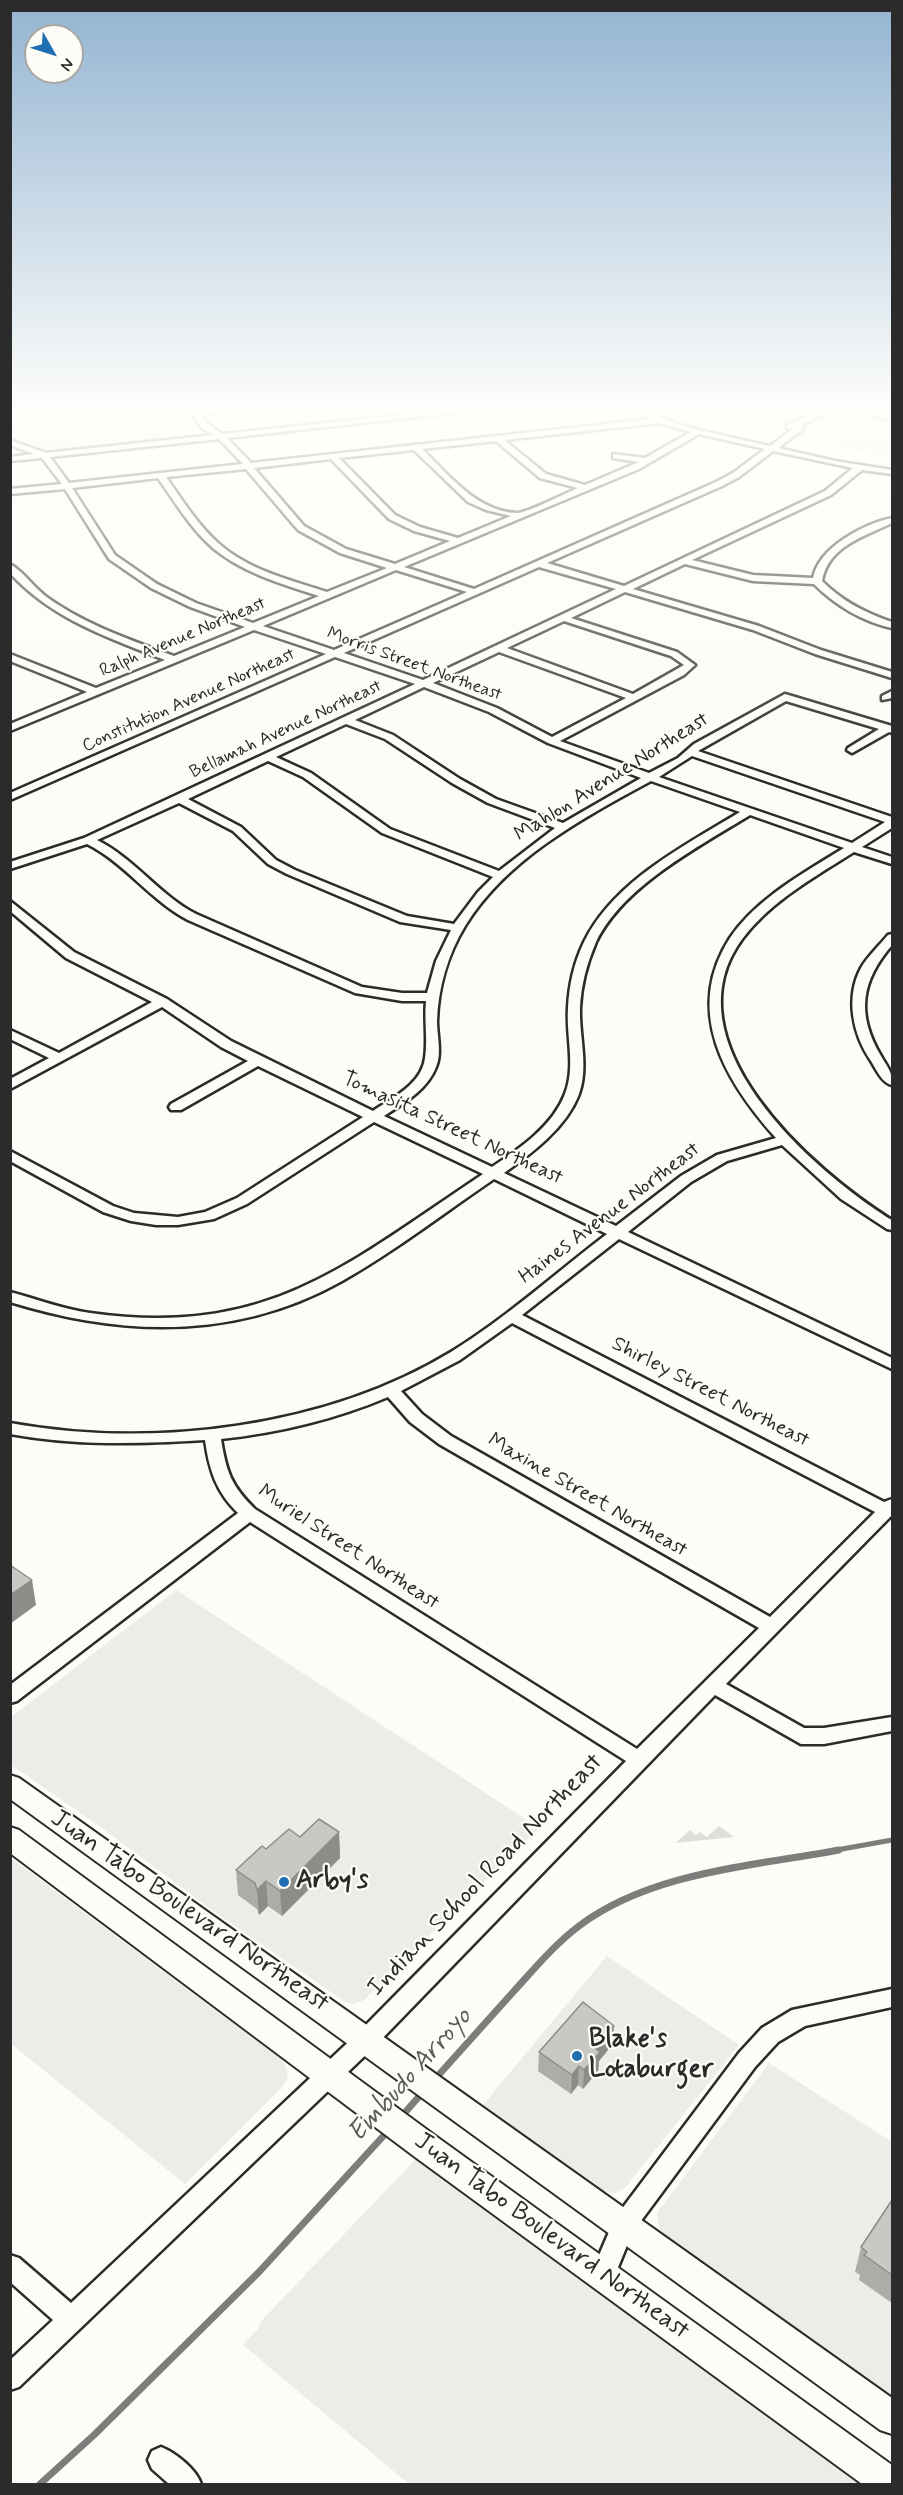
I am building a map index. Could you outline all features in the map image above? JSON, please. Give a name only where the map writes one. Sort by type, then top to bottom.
[{"type":"main road","name":"Juan Tabo Boulevard Northeast","points":[[10,1785],[892,2418]]},
{"type":"main road","name":"Juan Tabo Boulevard Northeast","points":[[10,1838],[375,2110],[890,2484]]},
{"type":"street","name":"Morris Street Northeast","points":[[92,525],[112,557],[138,577],[193,605],[423,683],[493,710],[552,741],[892,861]]},
{"type":"street","points":[[197,525],[230,555],[267,574],[329,596]]},
{"type":"street","points":[[299,525],[343,551],[476,592]]},
{"type":"street","points":[[410,525],[459,541]]},
{"type":"street","name":"Ralph Avenue Northeast","points":[[10,728],[497,525]]},
{"type":"street","name":"Constitution Avenue Northeast","points":[[10,797],[626,525]]},
{"type":"street","name":"Bellamah Avenue Northeast","points":[[10,866],[87,840],[179,799],[759,525]]},
{"type":"street","points":[[881,525],[830,552],[817,571],[817,581],[828,594],[842,604],[892,625]]},
{"type":"street","points":[[684,561],[753,578],[817,581]]},
{"type":"street","points":[[540,564],[756,628],[818,652],[892,675]]},
{"type":"street","points":[[10,567],[28,586],[70,615],[114,637],[175,660]]},
{"type":"street","points":[[552,741],[681,673],[690,664],[674,654],[563,618]]},
{"type":"street","points":[[496,648],[635,698]]},
{"type":"street","points":[[10,657],[96,692]]},
{"type":"street","name":"Mahlon Avenue Northeast","points":[[10,1155],[108,1209],[131,1217],[156,1221],[178,1221],[209,1216],[242,1200],[405,1096],[418,1085],[430,1067],[433,1053],[430,1033],[432,997],[442,960],[458,928],[475,903],[500,876],[531,849],[564,827],[682,760],[690,752],[785,697],[891,729]]},
{"type":"street","points":[[345,720],[389,737],[456,781],[492,801],[564,827]]},
{"type":"street","points":[[852,750],[891,729]]},
{"type":"street","points":[[690,752],[892,822]]},
{"type":"street","points":[[267,757],[307,775],[386,831],[500,876]]},
{"type":"street","points":[[179,799],[237,829],[272,862],[291,872],[404,919],[458,928]]},
{"type":"street","points":[[10,1297],[62,1314],[99,1320],[141,1324],[185,1323],[237,1317],[278,1304],[318,1288],[360,1264],[492,1173],[546,1130],[567,1104],[575,1086],[578,1059],[574,1025],[574,990],[590,942],[626,895],[648,875],[750,812]]},
{"type":"street","points":[[892,822],[781,896],[754,919],[727,954],[718,980],[715,1000],[716,1020],[723,1050],[734,1075],[750,1098],[786,1139],[848,1197],[892,1226]]},
{"type":"street","points":[[87,840],[110,851],[173,907],[192,917],[359,990],[402,997],[432,997]]},
{"type":"street","name":"Tomasita Street Northeast","points":[[10,904],[70,955],[162,1002],[226,1044],[258,1061],[620,1232],[892,1364]]},
{"type":"street","points":[[892,938],[866,970],[860,994],[860,1021],[868,1046],[878,1064],[892,1081]]},
{"type":"street","points":[[10,1085],[162,1002]]},
{"type":"street","points":[[10,1034],[59,1058]]},
{"type":"street","points":[[176,1107],[258,1061]]},
{"type":"street","name":"Haines Avenue Northeast","points":[[212,1433],[264,1428],[307,1418],[391,1390],[453,1359],[512,1316],[686,1179],[722,1158],[786,1139]]},
{"type":"street","name":"Shirley Street Northeast","points":[[512,1316],[890,1508]]},
{"type":"street","name":"Maxine Street Northeast","points":[[391,1390],[416,1418],[445,1440],[772,1627]]},
{"type":"street","points":[[10,1428],[83,1438],[136,1439],[212,1433]]},
{"type":"street","name":"Muriel Street Northeast","points":[[212,1433],[218,1474],[230,1496],[249,1513],[639,1760]]},
{"type":"street","name":"Indian School Road Northeast","points":[[10,2378],[366,2040],[639,1760],[890,1508]]},
{"type":"street","points":[[10,1696],[249,1513]]},
{"type":"street","points":[[714,1686],[801,1736],[824,1736],[892,1724]]},
{"type":"street","points":[[603,2274],[623,2226],[747,2060],[770,2036],[800,2017],[892,1998]]},
{"type":"street","points":[[10,2266],[72,2320]]},
{"type":"street","points":[[161,2460],[188,2484]]},
{"type":"shaded area","points":[[176,1590],[539,1828],[364,2000],[353,2004],[345,2002],[209,1908],[102,1828],[11,1765],[11,1717]]},
{"type":"shaded area","points":[[719,1826],[734,1837],[675,1843],[690,1830],[696,1835],[700,1832],[707,1837]]},
{"type":"shaded area","points":[[11,1858],[282,2060],[286,2067],[288,2077],[284,2085],[185,2184],[11,2044]]},
{"type":"shaded area","points":[[607,1956],[739,2045],[625,2188],[615,2193],[601,2191],[483,2105]]},
{"type":"shaded area","points":[[769,2063],[892,2142],[892,2397],[667,2237],[659,2228],[657,2213]]},
{"type":"shaded area","points":[[417,2158],[860,2484],[409,2484],[243,2345],[258,2329],[262,2320]]},
{"type":"building","points":[[10,1565],[32,1580],[10,1595]]},
{"type":"building","points":[[319,1819],[339,1832],[280,1891],[266,1881],[257,1890],[255,1883],[236,1870],[262,1846],[266,1849],[289,1829],[300,1837]]},
{"type":"building","points":[[583,2002],[614,2026],[595,2048],[600,2052],[584,2070],[579,2066],[572,2075],[539,2052]]},
{"type":"building","points":[[892,2200],[892,2275],[864,2255],[867,2252],[861,2247]]},
{"type":"waterway","name":"Embudo Arroyo","points":[[831,1851],[892,1840]]},
{"type":"waterway","name":"Embudo Arroyo","points":[[435,2079],[553,1949],[579,1926],[607,1908],[670,1882],[738,1867],[839,1850]]},
{"type":"waterway","name":"Embudo Arroyo","points":[[401,2117],[423,2092]]},
{"type":"waterway","name":"Embudo Arroyo","points":[[40,2484],[94,2435],[259,2272],[387,2132]]},
{"type":"place","name":"Arby's","points":[[284,1882]]},
{"type":"place","name":"Blake's Lotaburger","points":[[577,2056]]}]
